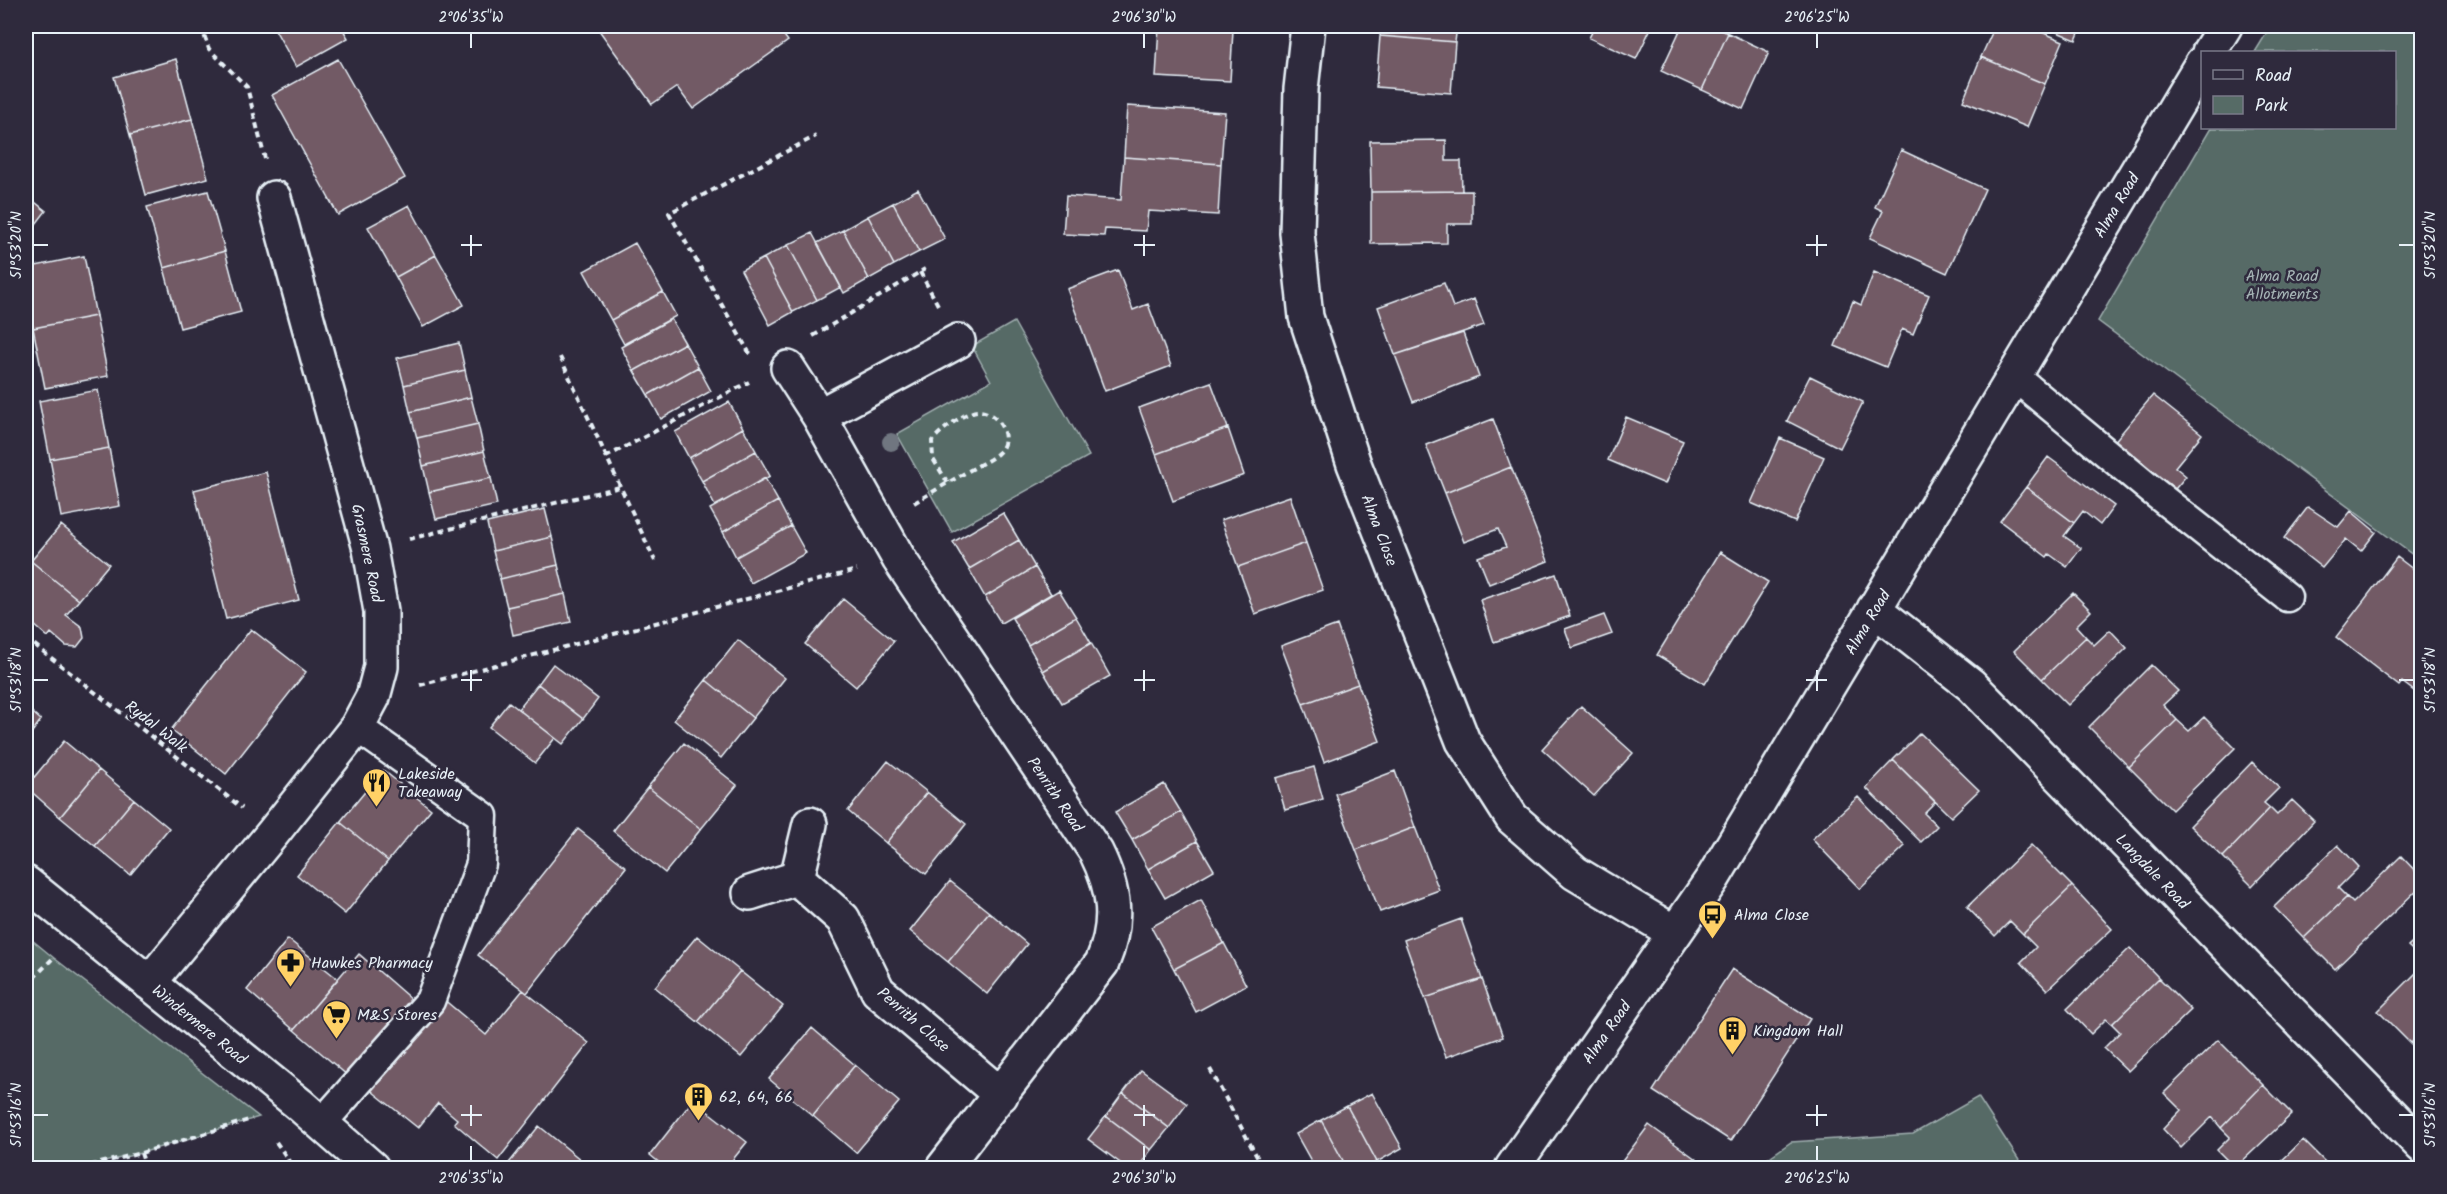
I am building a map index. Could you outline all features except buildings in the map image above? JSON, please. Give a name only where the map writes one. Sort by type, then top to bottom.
[{"type":"street","name":"Alma Close","points":[[1308,26],[1301,89],[1297,233],[1306,317],[1354,464],[1463,741],[1512,818],[1575,873],[1675,933]]},
{"type":"street","points":[[2210,51],[2225,26]]},
{"type":"street","name":"Alma Road","points":[[1512,1168],[1713,878],[2201,65]]},
{"type":"street","name":"Grasmere Road","points":[[149,983],[357,727],[373,697],[381,667],[382,641],[378,586],[370,549],[274,198]]},
{"type":"street","points":[[819,416],[958,341]]},
{"type":"street","name":"Penrith Road","points":[[788,368],[819,416],[900,559],[1096,852],[1108,876],[1114,902],[1110,944],[1102,963],[944,1168]]},
{"type":"street","name":"Langdale Road","points":[[1874,609],[1971,685],[2421,1146]]},
{"type":"street","points":[[750,893],[797,878],[810,824]]},
{"type":"street","name":"Penrith Close","points":[[797,878],[843,919],[878,991],[1001,1095]]},
{"type":"street","name":"Windermere Road","points":[[26,883],[310,1114],[372,1168]]},
{"type":"lane","points":[[2015,377],[2150,489],[2287,597]]},
{"type":"lane","points":[[310,1114],[430,1001],[481,864],[483,816],[357,727]]},
{"type":"path","points":[[201,26],[209,48],[247,87],[274,198]]},
{"type":"path","points":[[750,355],[669,213],[816,136]]},
{"type":"path","points":[[788,368],[811,338],[925,269]]},
{"type":"path","points":[[560,357],[655,561]]},
{"type":"path","points":[[606,457],[752,381]]},
{"type":"path","points":[[927,496],[1000,453],[1005,440],[1002,424],[990,413],[975,410],[940,431],[932,441],[933,459],[948,483]]},
{"type":"path","points":[[370,549],[620,487]]},
{"type":"path","points":[[373,697],[900,559]]},
{"type":"path","name":"Rydal Walk","points":[[26,638],[273,833]]},
{"type":"path","points":[[1210,1069],[1263,1168]]},
{"type":"path","points":[[80,1168],[310,1114]]},
{"type":"path","points":[[141,1153],[146,1168]]},
{"type":"green space","name":"Alma Road Allotments","points":[[2271,26],[2421,26],[2421,561],[2098,321],[2210,129],[2396,129],[2396,51],[2256,51]]},
{"type":"green space","points":[[1014,322],[1089,456],[952,532],[897,434],[991,381],[972,346]]},
{"type":"green space","points":[[26,935],[259,1117],[141,1153],[80,1168],[26,1168]]},
{"type":"green space","points":[[1978,1097],[2024,1168],[1754,1168],[1791,1142],[1913,1134]]},
{"type":"place","name":"Lakeside Takeaway","points":[[377,808]]},
{"type":"place","name":"Alma Close","points":[[1713,940]]},
{"type":"place","name":"Hawkes Pharmacy","points":[[290,988]]},
{"type":"place","name":"M&S Stores","points":[[336,1040]]},
{"type":"place","name":"Kingdom Hall","points":[[1732,1056]]},
{"type":"place","name":"62, 64, 66","points":[[698,1122]]}]
